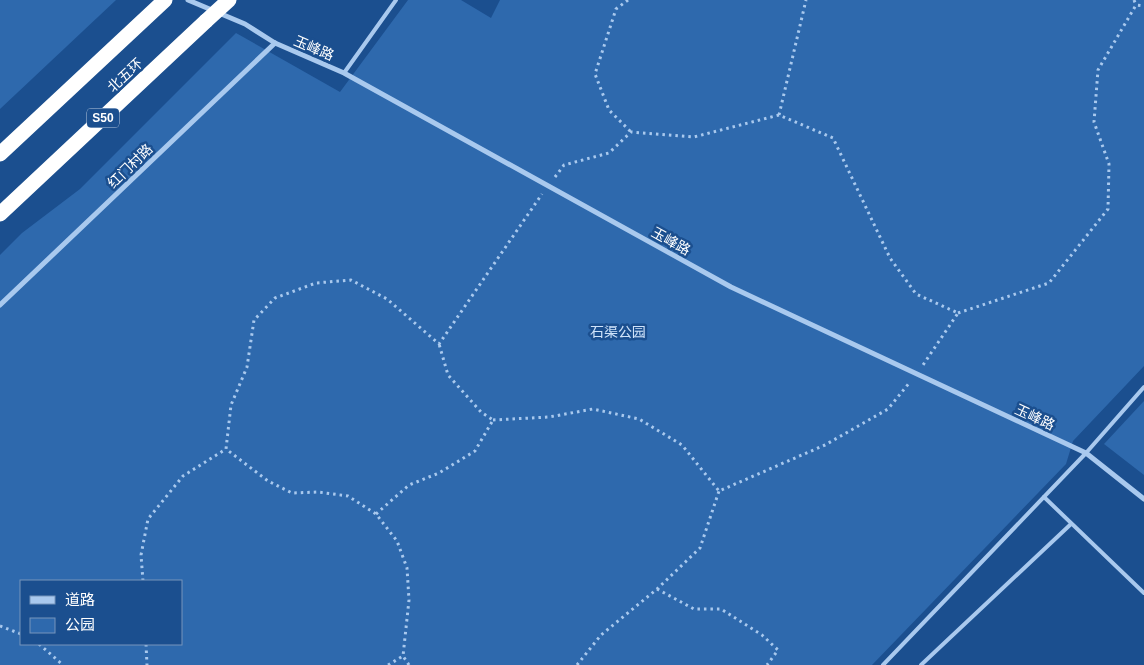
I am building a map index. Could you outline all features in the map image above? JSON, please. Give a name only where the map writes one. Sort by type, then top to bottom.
[{"type":"highway","name":"北五环","points":[[0,214],[229,0]]},
{"type":"highway","name":"北五环","points":[[0,154],[162,3]]},
{"type":"street","name":"玉峰路","points":[[188,0],[245,24],[275,43],[344,73],[731,288],[1086,453],[1144,499]]},
{"type":"street","name":"红门村路","points":[[0,306],[275,43]]},
{"type":"lane","points":[[344,73],[396,0]]},
{"type":"lane","points":[[883,665],[1086,453],[1144,386]]},
{"type":"lane","points":[[1044,497],[1144,593]]},
{"type":"lane","points":[[921,665],[1072,524]]},
{"type":"path","points":[[628,0],[616,9],[595,74],[609,110],[631,132],[694,137],[779,116],[833,138],[895,265],[916,294],[958,313]]},
{"type":"path","points":[[779,116],[806,0]]},
{"type":"path","points":[[1134,0],[1136,5]]},
{"type":"path","points":[[1136,5],[1144,6]]},
{"type":"path","points":[[577,665],[601,636],[657,589],[700,548],[719,491],[825,445],[888,410],[916,374],[958,313],[1049,283],[1108,209],[1108,164],[1094,122],[1098,70],[1136,5]]},
{"type":"path","points":[[439,344],[564,165],[609,153],[631,132]]},
{"type":"path","points":[[226,449],[231,405],[247,367],[254,320],[275,298],[316,283],[351,280],[387,299],[439,344],[448,375],[481,412],[492,420],[549,417],[593,409],[639,420],[682,445],[719,491]]},
{"type":"path","points":[[376,514],[409,485],[439,473],[475,451],[492,420]]},
{"type":"path","points":[[226,449],[268,481],[292,493],[318,492],[348,496],[376,514],[396,540],[407,568],[409,600],[403,656],[409,665]]},
{"type":"path","points":[[143,580],[141,555],[148,519],[183,476],[226,449]]},
{"type":"path","points":[[657,589],[694,609],[721,609],[762,635],[778,650],[767,665]]},
{"type":"path","points":[[0,626],[7,627],[20,634]]},
{"type":"path","points":[[40,645],[63,665]]},
{"type":"path","points":[[146,645],[147,665]]},
{"type":"path","points":[[388,665],[403,656]]},
{"type":"green space","points":[[0,0],[116,0],[0,109]]},
{"type":"green space","name":"石渠公园","points":[[408,0],[461,0],[491,18],[500,0],[1144,0],[1144,366],[1073,441],[1066,464],[872,665],[0,665],[0,255],[22,233],[80,189],[236,33],[340,92]]},
{"type":"green space","points":[[1144,401],[1144,475],[1104,444]]}]
